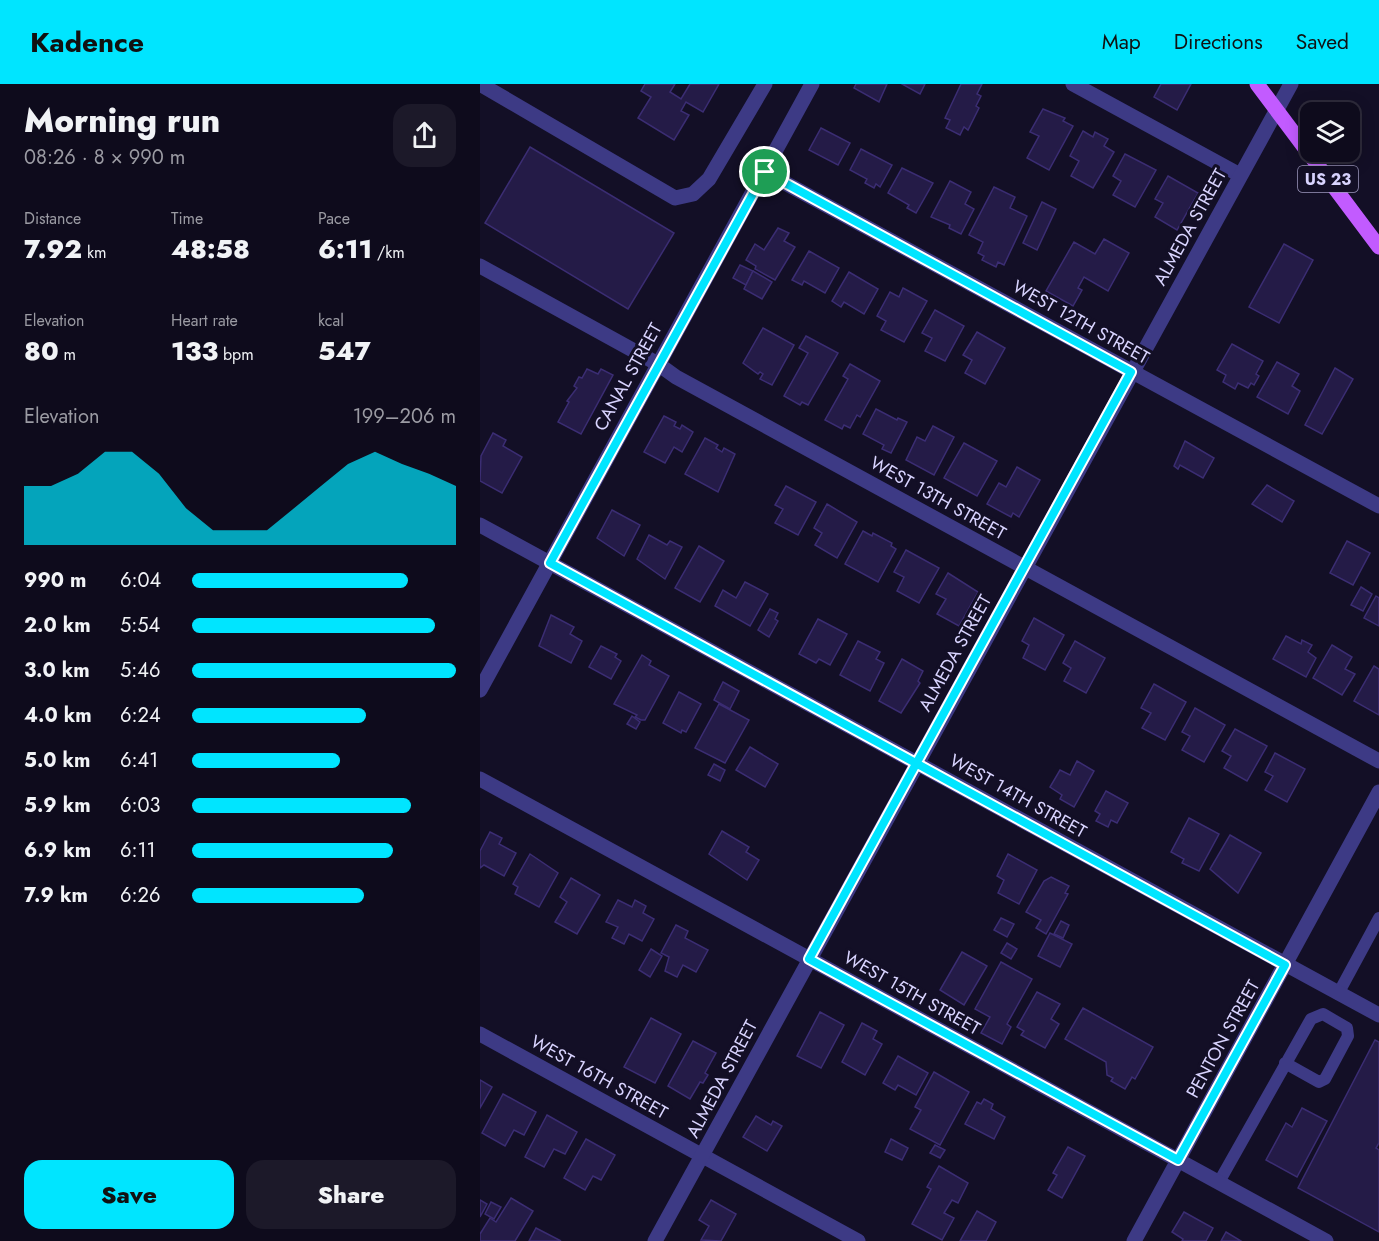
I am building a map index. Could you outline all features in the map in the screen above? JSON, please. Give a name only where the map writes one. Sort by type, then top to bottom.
[{"type":"main road","name":"US 23","points":[[1257,84],[1379,247]]},
{"type":"street","points":[[480,84],[675,198],[693,194],[709,179],[761,91]]},
{"type":"street","name":"CANAL STREET","points":[[480,690],[812,84]]},
{"type":"street","points":[[1073,84],[1240,175]]},
{"type":"street","name":"ALMEDA STREET","points":[[655,1241],[1291,84]]},
{"type":"street","name":"WEST 12TH STREET","points":[[765,172],[1379,506]]},
{"type":"street","name":"WEST 13TH STREET","points":[[480,266],[658,364],[676,377],[1379,761]]},
{"type":"street","name":"WEST 14TH STREET","points":[[480,525],[1379,1015]]},
{"type":"street","name":"WEST 15TH STREET","points":[[480,779],[1326,1241]]},
{"type":"street","name":"PENTON STREET","points":[[1134,1241],[1379,792]]},
{"type":"street","name":"WEST 16TH STREET","points":[[480,1034],[858,1241]]},
{"type":"lane","points":[[1338,994],[1379,918]]},
{"type":"lane","points":[[1219,1182],[1285,1063],[1311,1019],[1323,1014],[1347,1028],[1348,1036],[1325,1079],[1319,1082],[1285,1063]]},
{"type":"building","points":[[645,84],[675,84],[670,92],[681,99],[690,84],[719,84],[703,112],[686,102],[681,111],[689,115],[674,140],[638,118],[651,97],[641,91]]},
{"type":"building","points":[[856,84],[887,84],[879,102],[854,88]]},
{"type":"building","points":[[902,84],[925,84],[920,94]]},
{"type":"building","points":[[961,84],[982,84],[977,94],[981,96],[976,106],[979,108],[968,130],[964,127],[960,135],[946,128],[950,120],[945,118]]},
{"type":"building","points":[[1161,84],[1191,84],[1177,110],[1154,97]]},
{"type":"building","points":[[1043,109],[1065,118],[1063,121],[1073,126],[1049,170],[1027,158],[1039,136],[1030,132]]},
{"type":"building","points":[[821,128],[850,143],[838,165],[809,150]]},
{"type":"building","points":[[1083,131],[1093,137],[1095,132],[1108,139],[1104,146],[1114,152],[1093,188],[1071,176],[1079,161],[1070,156]]},
{"type":"building","points":[[530,147],[674,233],[628,309],[485,223]]},
{"type":"building","points":[[861,149],[892,165],[880,187],[876,184],[874,188],[865,183],[867,179],[850,170]]},
{"type":"building","points":[[1125,154],[1156,170],[1135,207],[1113,195],[1121,181],[1113,176]]},
{"type":"building","points":[[902,168],[933,183],[916,213],[907,208],[909,205],[888,193]]},
{"type":"building","points":[[1168,176],[1198,193],[1177,230],[1155,217],[1163,203],[1155,199]]},
{"type":"building","points":[[950,181],[971,192],[965,204],[974,209],[961,234],[949,228],[950,225],[931,217]]},
{"type":"building","points":[[994,187],[1015,197],[1010,208],[1027,216],[1004,265],[998,262],[996,267],[982,260],[984,256],[978,253],[983,242],[969,235]]},
{"type":"building","points":[[1042,202],[1056,209],[1037,250],[1023,243]]},
{"type":"building","points":[[778,228],[789,233],[784,241],[795,247],[775,280],[755,269],[756,266],[746,260],[755,244],[764,250]]},
{"type":"building","points":[[1104,239],[1129,253],[1108,291],[1084,277],[1078,288],[1082,290],[1073,306],[1046,291],[1074,242],[1095,254]]},
{"type":"building","points":[[1284,244],[1313,260],[1279,323],[1249,307]]},
{"type":"building","points":[[809,251],[839,268],[825,293],[804,281],[802,285],[792,280]]},
{"type":"building","points":[[740,265],[753,271],[746,285],[733,278]]},
{"type":"building","points":[[753,271],[772,282],[762,299],[744,289]]},
{"type":"building","points":[[849,272],[878,289],[864,314],[844,302],[841,307],[832,301]]},
{"type":"building","points":[[903,288],[927,301],[904,342],[881,330],[886,321],[877,316],[890,292],[899,297]]},
{"type":"building","points":[[935,310],[964,326],[945,361],[925,351],[932,338],[922,333]]},
{"type":"building","points":[[763,328],[794,345],[772,385],[760,379],[763,374],[760,372],[758,374],[743,363]]},
{"type":"building","points":[[977,332],[1005,348],[985,384],[965,373],[972,360],[963,355]]},
{"type":"building","points":[[806,336],[838,353],[808,405],[802,402],[800,405],[784,396],[808,353],[799,348]]},
{"type":"building","points":[[1232,344],[1263,361],[1256,374],[1259,376],[1254,385],[1251,383],[1248,388],[1238,383],[1235,389],[1223,382],[1226,375],[1217,370]]},
{"type":"building","points":[[1277,362],[1299,374],[1292,386],[1300,391],[1288,414],[1257,397]]},
{"type":"building","points":[[850,364],[880,381],[860,417],[857,415],[850,428],[844,425],[842,429],[825,420],[848,379],[843,376]]},
{"type":"building","points":[[1335,368],[1353,379],[1322,434],[1305,425]]},
{"type":"building","points":[[587,369],[598,374],[601,369],[613,375],[581,434],[558,422],[569,402],[567,401],[577,388],[574,386]]},
{"type":"building","points":[[876,409],[897,420],[898,418],[907,422],[891,453],[882,449],[884,445],[863,434]]},
{"type":"building","points":[[664,416],[676,422],[674,426],[680,429],[682,425],[693,432],[682,452],[674,447],[665,463],[644,452]]},
{"type":"building","points":[[933,426],[954,437],[934,475],[906,460],[917,437],[925,441]]},
{"type":"building","points":[[493,433],[506,440],[503,446],[522,457],[502,493],[480,481],[481,456]]},
{"type":"building","points":[[705,438],[718,445],[716,448],[722,452],[724,448],[735,454],[718,492],[685,474]]},
{"type":"building","points":[[1185,441],[1214,458],[1203,478],[1180,465],[1178,469],[1174,466]]},
{"type":"building","points":[[964,443],[997,461],[977,496],[944,478]]},
{"type":"building","points":[[1017,467],[1040,480],[1019,517],[1013,513],[1011,517],[987,504],[999,483],[1006,487]]},
{"type":"building","points":[[1267,485],[1294,501],[1282,522],[1252,504]]},
{"type":"building","points":[[786,486],[816,502],[798,535],[775,523],[783,509],[775,505]]},
{"type":"building","points":[[827,504],[857,522],[837,558],[815,545],[822,533],[814,528]]},
{"type":"building","points":[[612,510],[640,525],[624,556],[597,538]]},
{"type":"building","points":[[863,531],[872,536],[873,533],[892,543],[891,546],[896,549],[878,582],[845,564]]},
{"type":"building","points":[[649,535],[667,545],[670,541],[682,547],[665,579],[637,559]]},
{"type":"building","points":[[1347,541],[1370,553],[1353,585],[1330,573]]},
{"type":"building","points":[[699,546],[724,561],[700,602],[675,588]]},
{"type":"building","points":[[906,550],[939,568],[919,603],[897,591],[904,577],[894,572]]},
{"type":"building","points":[[948,573],[978,592],[959,626],[937,614],[946,599],[936,594]]},
{"type":"building","points":[[745,582],[768,594],[750,626],[715,606],[723,590],[736,598]]},
{"type":"building","points":[[1361,587],[1372,594],[1363,611],[1351,605]]},
{"type":"building","points":[[1376,596],[1379,598],[1379,626],[1364,618]]},
{"type":"building","points":[[770,609],[778,613],[775,619],[778,621],[769,637],[758,630]]},
{"type":"building","points":[[551,615],[574,627],[570,634],[582,641],[571,663],[539,646]]},
{"type":"building","points":[[1034,618],[1064,635],[1045,670],[1023,658],[1029,645],[1022,641]]},
{"type":"building","points":[[818,619],[847,634],[830,665],[819,659],[816,663],[799,654]]},
{"type":"building","points":[[1286,636],[1301,644],[1302,640],[1312,645],[1308,652],[1316,658],[1306,677],[1273,659]]},
{"type":"building","points":[[858,641],[880,652],[876,659],[884,663],[870,691],[840,675]]},
{"type":"building","points":[[1075,641],[1105,658],[1086,693],[1064,681],[1071,668],[1063,663]]},
{"type":"building","points":[[1332,645],[1352,657],[1345,669],[1355,674],[1342,695],[1313,678]]},
{"type":"building","points":[[601,646],[617,654],[615,657],[621,661],[611,679],[589,667]]},
{"type":"building","points":[[642,655],[651,661],[649,665],[669,676],[645,720],[635,717],[637,715],[614,704]]},
{"type":"building","points":[[902,659],[923,671],[918,681],[920,683],[901,713],[879,701]]},
{"type":"building","points":[[1374,666],[1379,669],[1379,715],[1354,701]]},
{"type":"building","points":[[723,682],[739,691],[730,709],[714,700]]},
{"type":"building","points":[[1154,684],[1186,702],[1165,740],[1142,728],[1151,713],[1141,708]]},
{"type":"building","points":[[679,692],[701,704],[686,732],[682,730],[681,733],[663,723]]},
{"type":"building","points":[[719,704],[749,720],[725,763],[695,748]]},
{"type":"building","points":[[1195,708],[1225,725],[1204,762],[1182,750],[1190,736],[1182,732]]},
{"type":"building","points":[[632,716],[640,722],[636,729],[627,724]]},
{"type":"building","points":[[1235,729],[1267,746],[1247,781],[1224,768],[1231,756],[1222,751]]},
{"type":"building","points":[[750,747],[778,764],[765,787],[736,770]]},
{"type":"building","points":[[1275,753],[1305,769],[1287,802],[1265,790],[1273,776],[1265,772]]},
{"type":"building","points":[[1077,761],[1094,771],[1074,807],[1060,799],[1062,795],[1050,787],[1060,770],[1070,775]]},
{"type":"building","points":[[714,764],[725,770],[720,781],[708,775]]},
{"type":"building","points":[[1106,791],[1128,803],[1117,823],[1111,820],[1108,827],[1096,821],[1100,814],[1095,811]]},
{"type":"building","points":[[1189,818],[1219,834],[1199,871],[1182,863],[1184,859],[1171,852]]},
{"type":"building","points":[[722,831],[749,847],[746,852],[759,860],[747,880],[709,854]]},
{"type":"building","points":[[490,832],[502,838],[499,844],[516,853],[504,876],[484,865],[480,868],[480,851]]},
{"type":"building","points":[[1230,835],[1261,853],[1238,893],[1210,869]]},
{"type":"building","points":[[530,854],[558,873],[539,907],[515,894],[518,887],[513,884]]},
{"type":"building","points":[[1008,854],[1037,870],[1019,904],[998,893],[1004,880],[997,876]]},
{"type":"building","points":[[1051,877],[1069,886],[1065,893],[1068,894],[1046,934],[1036,928],[1041,920],[1026,912],[1044,881]]},
{"type":"building","points":[[571,878],[600,895],[577,934],[555,922],[567,902],[560,897]]},
{"type":"building","points":[[618,900],[632,907],[635,900],[646,906],[643,913],[654,919],[642,941],[629,934],[624,944],[612,938],[618,927],[606,922]]},
{"type":"building","points":[[1001,918],[1014,924],[1007,937],[994,930]]},
{"type":"building","points":[[1061,921],[1069,925],[1063,938],[1054,934]]},
{"type":"building","points":[[676,925],[688,931],[685,938],[708,950],[696,972],[683,965],[677,977],[665,971],[669,957],[661,953]]},
{"type":"building","points":[[1050,933],[1072,944],[1060,967],[1038,956]]},
{"type":"building","points":[[1007,943],[1017,949],[1011,959],[1001,953]]},
{"type":"building","points":[[651,949],[662,956],[650,977],[639,970]]},
{"type":"building","points":[[962,952],[987,966],[964,1005],[940,990]]},
{"type":"building","points":[[1001,962],[1032,979],[1007,1024],[1011,1027],[1002,1044],[981,1033],[990,1017],[975,1009]]},
{"type":"building","points":[[1037,992],[1060,1004],[1051,1019],[1059,1024],[1045,1048],[1021,1035],[1024,1031],[1017,1027]]},
{"type":"building","points":[[1083,1008],[1153,1047],[1135,1079],[1132,1077],[1125,1089],[1111,1081],[1113,1078],[1107,1075],[1106,1062],[1065,1039]]},
{"type":"building","points":[[820,1012],[844,1025],[821,1068],[797,1056]]},
{"type":"building","points":[[651,1018],[681,1034],[655,1083],[624,1067]]},
{"type":"building","points":[[862,1023],[877,1031],[873,1039],[882,1044],[865,1075],[842,1062]]},
{"type":"building","points":[[1375,1040],[1379,1042],[1379,1143],[1376,1148],[1379,1150],[1379,1232],[1298,1188]]},
{"type":"building","points":[[693,1041],[716,1053],[705,1073],[708,1075],[703,1083],[700,1082],[690,1099],[668,1086]]},
{"type":"building","points":[[898,1056],[928,1073],[916,1095],[898,1085],[895,1090],[883,1083]]},
{"type":"building","points":[[934,1072],[969,1092],[940,1145],[910,1129],[921,1110],[915,1107]]},
{"type":"building","points":[[480,1080],[492,1087],[480,1108]]},
{"type":"building","points":[[503,1094],[536,1112],[524,1135],[514,1130],[505,1146],[482,1133]]},
{"type":"building","points":[[984,1099],[993,1104],[991,1109],[1005,1117],[994,1139],[965,1124],[977,1102],[981,1104]]},
{"type":"building","points":[[1302,1108],[1327,1121],[1297,1177],[1266,1160],[1286,1123],[1292,1127]]},
{"type":"building","points":[[547,1115],[577,1132],[565,1154],[554,1149],[544,1167],[525,1157]]},
{"type":"building","points":[[756,1116],[771,1125],[773,1121],[782,1126],[767,1151],[743,1137]]},
{"type":"building","points":[[586,1139],[615,1155],[601,1180],[593,1176],[585,1190],[564,1178]]},
{"type":"building","points":[[891,1139],[908,1148],[902,1160],[885,1152]]},
{"type":"building","points":[[935,1145],[945,1150],[940,1158],[930,1153]]},
{"type":"building","points":[[1068,1147],[1085,1156],[1062,1198],[1048,1190],[1057,1175],[1053,1173]]},
{"type":"building","points":[[939,1166],[968,1183],[958,1203],[952,1200],[944,1213],[954,1218],[942,1240],[912,1224],[931,1189],[927,1187]]},
{"type":"building","points":[[511,1198],[533,1211],[515,1241],[480,1241],[480,1234],[490,1218],[496,1222]]},
{"type":"building","points":[[480,1200],[487,1204],[480,1217]]},
{"type":"building","points":[[711,1200],[736,1214],[721,1241],[701,1240],[709,1226],[699,1220]]},
{"type":"building","points":[[491,1202],[501,1207],[494,1219],[485,1214]]},
{"type":"building","points":[[977,1211],[996,1222],[986,1241],[960,1241]]},
{"type":"building","points":[[1184,1212],[1213,1228],[1206,1241],[1182,1241],[1183,1239],[1172,1232]]},
{"type":"building","points":[[536,1228],[561,1241],[529,1241]]},
{"type":"building","points":[[1226,1232],[1241,1241],[1221,1241]]},
{"type":"route","points":[[765,172],[648,381],[550,563],[917,763],[1285,965],[1178,1160],[809,959],[917,763],[1131,372],[765,172]]}]
